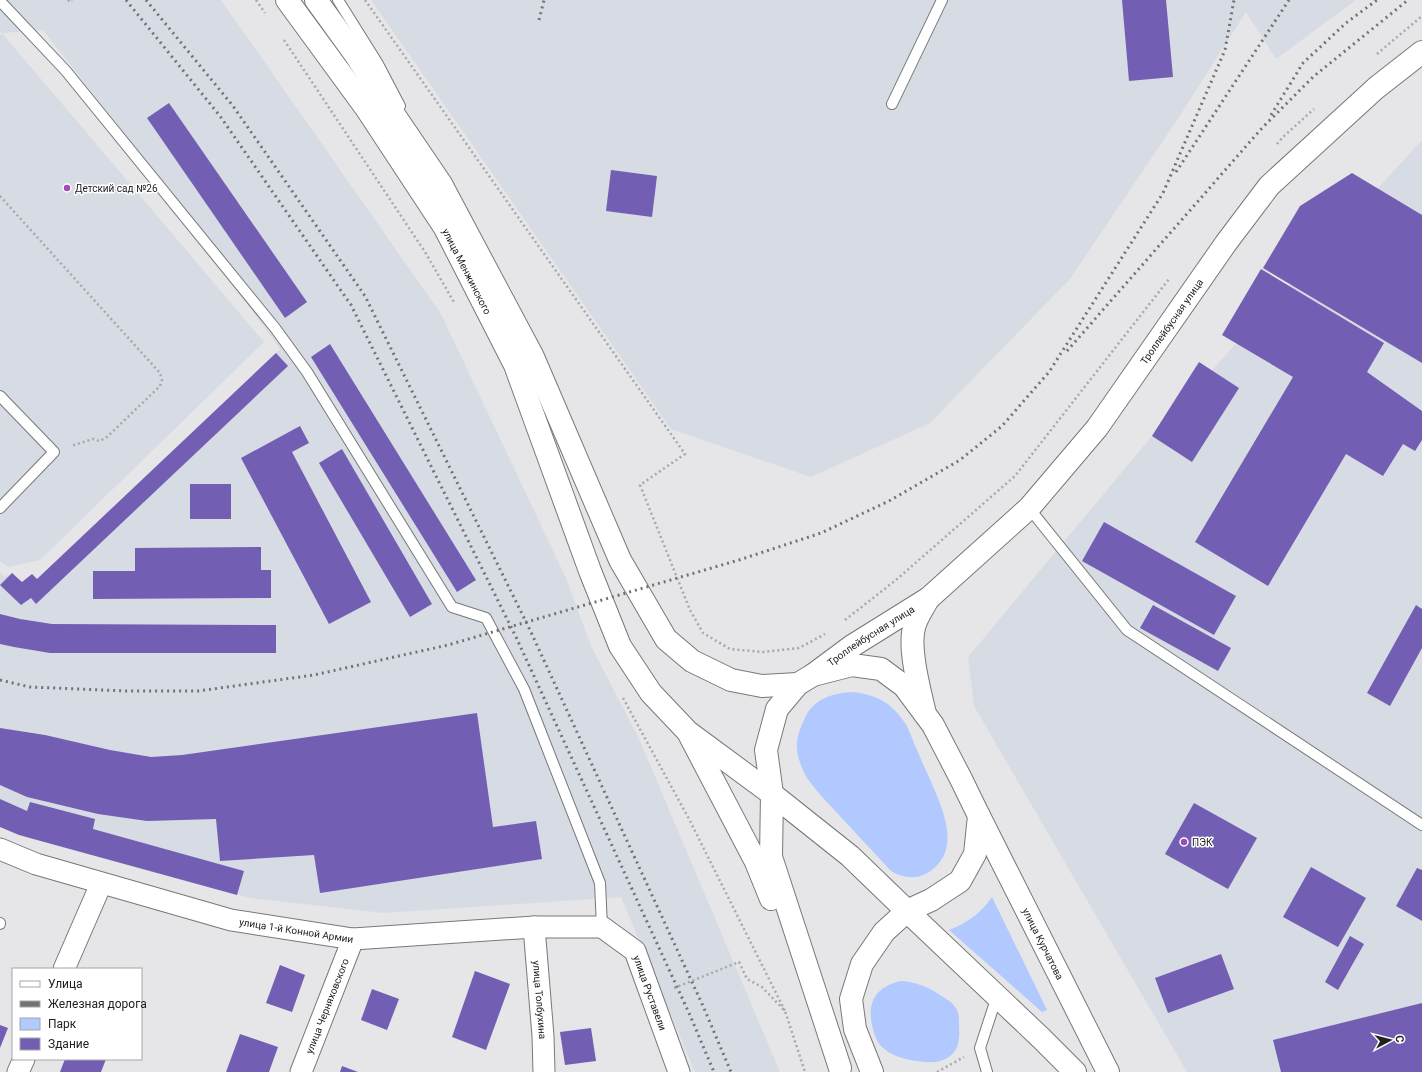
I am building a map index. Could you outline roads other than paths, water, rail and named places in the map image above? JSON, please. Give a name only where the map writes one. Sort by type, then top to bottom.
[{"type":"main road","name":"улица Менжинского","points":[[288,0],[366,108],[445,228],[515,365],[590,572],[620,646],[652,693],[688,732]]},
{"type":"main road","name":"улица Менжинского","points":[[316,0],[355,54],[382,97],[441,184],[533,357],[620,560],[666,639],[692,661],[731,680],[762,686],[806,679]]},
{"type":"main road","name":"Троллейбусная улица","points":[[841,1070],[771,856],[772,794],[766,750],[777,709],[806,679],[852,646],[929,598],[1029,508],[1097,428],[1226,243],[1269,186],[1376,88],[1422,52]]},
{"type":"main road","name":"Троллейбусная улица","points":[[925,714],[915,667],[913,644],[914,625],[929,598]]},
{"type":"main road","name":"улица Курчатова","points":[[806,679],[852,665],[881,669],[904,686],[933,725],[1108,1072]]},
{"type":"main road","points":[[688,732],[772,794],[850,856],[1075,1072]]},
{"type":"main road","points":[[688,732],[756,862],[841,1070]]},
{"type":"main road","points":[[872,1072],[855,1030],[852,999],[862,964],[884,932],[907,910],[931,900],[960,881],[974,854],[979,816]]},
{"type":"street","name":"улица 1-й Конной Армии","points":[[0,850],[36,864],[101,884],[231,920],[353,939],[534,927],[602,927]]},
{"type":"street","points":[[64,968],[101,884]]},
{"type":"street","name":"улица Толбухина","points":[[534,927],[543,1036],[544,1072]]},
{"type":"street","name":"улица Руставели","points":[[602,927],[635,951],[679,1072]]},
{"type":"street","name":"улица Черняховского","points":[[301,1072],[353,939]]},
{"type":"street","points":[[18,1072],[24,1060]]},
{"type":"lane","points":[[338,0],[378,64],[441,184]]},
{"type":"lane","points":[[892,104],[942,0]]},
{"type":"lane","points":[[0,1],[66,71],[275,328],[307,372],[452,607],[486,618],[524,689],[600,883],[602,927]]},
{"type":"lane","points":[[0,396],[54,452],[0,508]]},
{"type":"lane","points":[[1029,508],[1127,630],[1422,825]]},
{"type":"lane","points":[[987,1072],[980,1048],[997,996]]},
{"type":"railway","points":[[126,0],[220,116],[351,305],[516,637],[689,1013],[714,1072]]},
{"type":"railway","points":[[146,0],[233,106],[365,296],[530,630],[703,1006],[731,1072]]},
{"type":"railway","points":[[539,20],[544,0]]},
{"type":"railway","points":[[0,680],[30,687],[126,691],[198,691],[314,675],[448,645],[739,560],[821,533],[889,501],[960,460],[1002,426],[1049,372],[1163,193],[1225,50],[1234,0]]},
{"type":"railway","points":[[1176,172],[1289,0]]},
{"type":"railway","points":[[1271,115],[1303,63],[1346,23],[1377,0]]},
{"type":"railway","points":[[1067,351],[1262,128],[1313,77],[1408,0]]},
{"type":"place","name":"Детский сад №26","points":[[67,188]]},
{"type":"place","name":"ПЭК","points":[[1184,842]]}]
